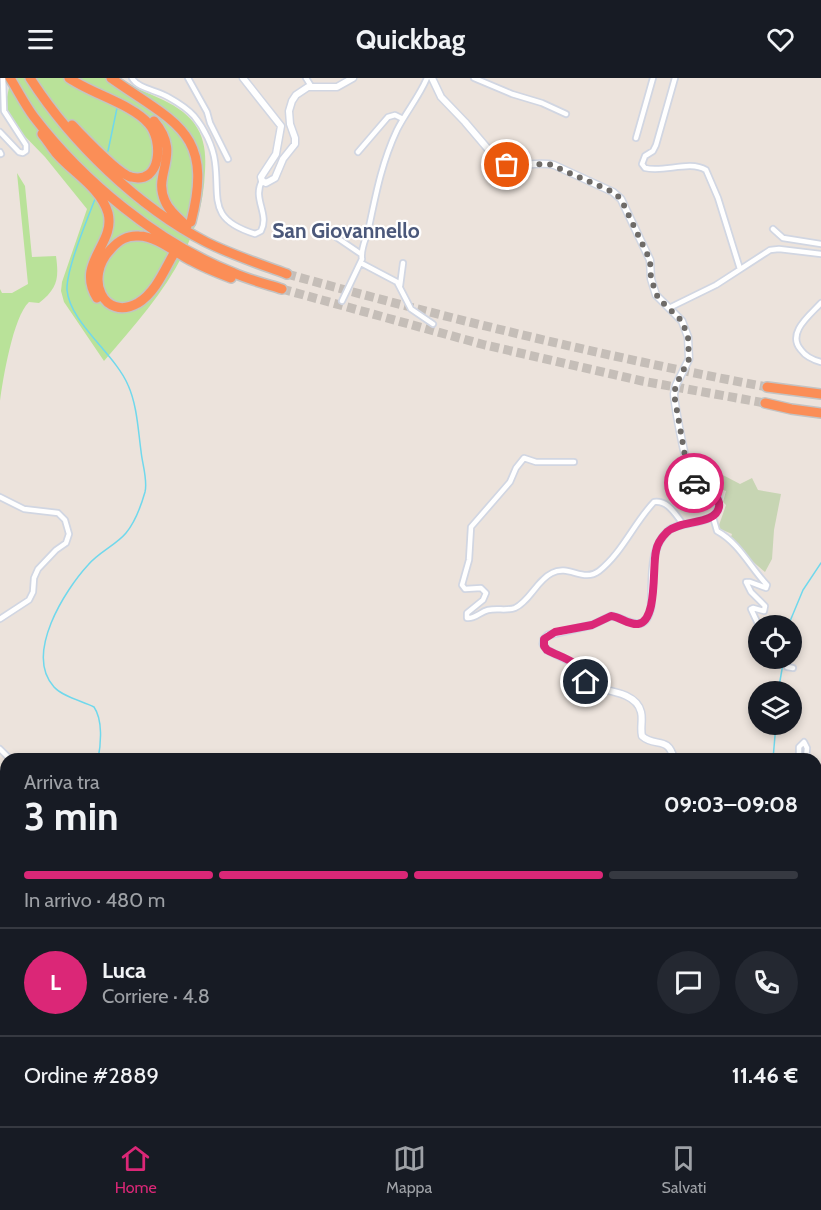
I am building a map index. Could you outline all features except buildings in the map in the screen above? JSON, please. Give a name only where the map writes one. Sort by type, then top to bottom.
[{"type":"highway","points":[[10,78],[23,98],[33,116],[55,152],[97,194],[107,211],[109,221],[107,231],[94,258],[90,274],[92,288],[98,300],[108,307],[120,310],[140,306],[160,285],[175,256],[157,283],[138,302],[125,307],[109,303],[102,296],[97,276],[106,254],[123,239],[138,236],[151,239],[192,261],[232,278],[262,288],[282,289],[234,273],[195,255],[160,234],[87,175],[33,116]]},
{"type":"highway","points":[[31,80],[83,136],[123,173],[138,178],[148,174],[155,167],[159,154],[158,139],[151,126],[130,109],[92,92],[69,78]]},
{"type":"highway","points":[[75,78],[137,109],[156,123],[165,138],[167,149],[163,185],[165,202],[205,241]]},
{"type":"highway","points":[[104,78],[166,119],[184,140],[191,152],[196,171],[190,221],[198,194],[199,170],[198,159],[191,144],[168,117],[111,78]]},
{"type":"highway","points":[[31,80],[67,128],[103,166],[168,219],[205,241],[242,258],[287,274]]},
{"type":"highway","points":[[767,387],[821,394]]},
{"type":"highway","points":[[783,389],[821,389]]},
{"type":"highway","points":[[821,408],[765,403],[791,410],[821,413]]},
{"type":"street","points":[[0,132],[19,152],[26,151],[26,145],[6,115],[3,78]]},
{"type":"street","points":[[132,78],[138,85],[161,93],[180,104],[197,120],[213,153],[219,209],[228,220],[255,234],[261,231],[264,222],[258,196],[261,177],[276,154],[281,126],[243,78]]},
{"type":"street","points":[[188,78],[228,159]]},
{"type":"street","points":[[306,78],[311,86]]},
{"type":"street","points":[[262,181],[268,183],[273,180],[285,156],[295,144],[290,119],[291,104],[300,91],[311,86],[333,88],[353,78]]},
{"type":"street","points":[[342,302],[361,263],[361,254],[380,174],[403,119],[418,98],[427,78]]},
{"type":"street","points":[[432,78],[441,97],[499,162],[507,165],[549,164],[619,196],[650,260],[651,279],[656,295],[682,321],[689,343],[689,359],[674,394],[687,467],[693,482],[718,498],[718,508],[713,517],[683,524],[668,531],[658,544],[654,558],[651,607],[645,621],[634,624],[611,616],[592,625],[548,635],[543,644],[547,650],[579,666],[589,686],[610,690],[634,701],[641,710],[642,736],[646,740],[666,745],[672,753]]},
{"type":"street","points":[[474,78],[566,114]]},
{"type":"street","points":[[636,138],[653,78]]},
{"type":"street","points":[[675,78],[655,148],[645,156],[642,164],[645,168],[652,169],[695,167],[706,170],[718,198],[740,269]]},
{"type":"street","points":[[358,152],[388,117],[395,115],[403,119]]},
{"type":"street","points":[[773,229],[783,238],[821,244]]},
{"type":"street","points":[[336,237],[361,254]]},
{"type":"street","points":[[775,249],[783,238]]},
{"type":"street","points":[[669,308],[716,285],[775,249],[821,254]]},
{"type":"street","points":[[361,263],[393,279],[400,286],[411,309],[432,324]]},
{"type":"street","points":[[400,286],[404,263]]},
{"type":"street","points":[[821,303],[800,328],[796,340],[805,354],[821,362]]},
{"type":"street","points":[[574,462],[536,462],[524,458],[516,468],[510,482],[476,520],[470,531],[469,560],[462,585],[465,589],[481,588],[486,593],[483,600],[467,613],[467,618],[473,618],[486,611],[519,606],[539,583],[555,571],[572,571],[582,576],[596,574],[607,564],[654,502],[660,501],[667,504],[683,524]]},
{"type":"street","points":[[0,497],[24,509],[58,513],[64,520],[69,534],[66,543],[56,550],[36,572],[30,598],[0,619]]},
{"type":"street","points":[[713,517],[717,531],[730,539],[766,585],[765,588],[746,582],[751,592],[765,606],[764,611],[751,609],[754,615]]},
{"type":"street","points":[[800,753],[800,747],[804,742],[807,753]]},
{"type":"green space","points":[[11,78],[121,78],[178,108],[194,123],[203,140],[205,165],[202,200],[185,251],[157,297],[104,361],[64,302],[61,291],[87,209],[45,157],[13,124],[6,110]]},
{"type":"green space","points":[[17,173],[25,186],[32,257],[56,256],[57,277],[54,287],[39,303],[29,302],[23,310],[10,349],[0,401],[0,289],[2,293],[12,293],[28,284]]},
{"type":"green space","points":[[719,473],[740,484],[752,478],[758,490],[781,494],[774,530],[772,559],[765,572],[743,553],[745,551],[731,537],[732,534],[718,528],[726,505],[723,502],[726,491],[704,483]]},
{"type":"waterway","points":[[108,151],[117,108]]},
{"type":"waterway","points":[[95,199],[73,258],[67,290],[76,314],[122,373],[128,385],[137,417],[146,487],[140,508],[130,528],[92,560],[59,606],[51,623],[43,658],[46,673],[54,687],[67,696],[94,707],[97,712],[100,732],[99,753]]},
{"type":"waterway","points":[[793,615],[803,590],[821,563]]},
{"type":"waterway","points":[[780,681],[782,669]]},
{"type":"waterway","points":[[774,753],[775,735]]},
{"type":"tunnel","points":[[287,274],[526,336],[767,387]]},
{"type":"tunnel","points":[[282,289],[485,345],[642,381],[765,403]]},
{"type":"way so far","points":[[507,165],[543,163],[554,165],[613,192],[621,199],[650,260],[651,279],[658,298],[682,321],[688,337],[689,359],[674,394],[688,473],[694,483]]},
{"type":"district","name":"San Giovannello","points":[[346,231]]},
{"type":"route","points":[[586,682],[579,666],[547,650],[544,646],[544,639],[555,632],[592,625],[611,616],[634,624],[647,618],[651,607],[655,554],[658,544],[672,528],[713,517],[717,512],[719,501],[716,496],[694,483]]}]
